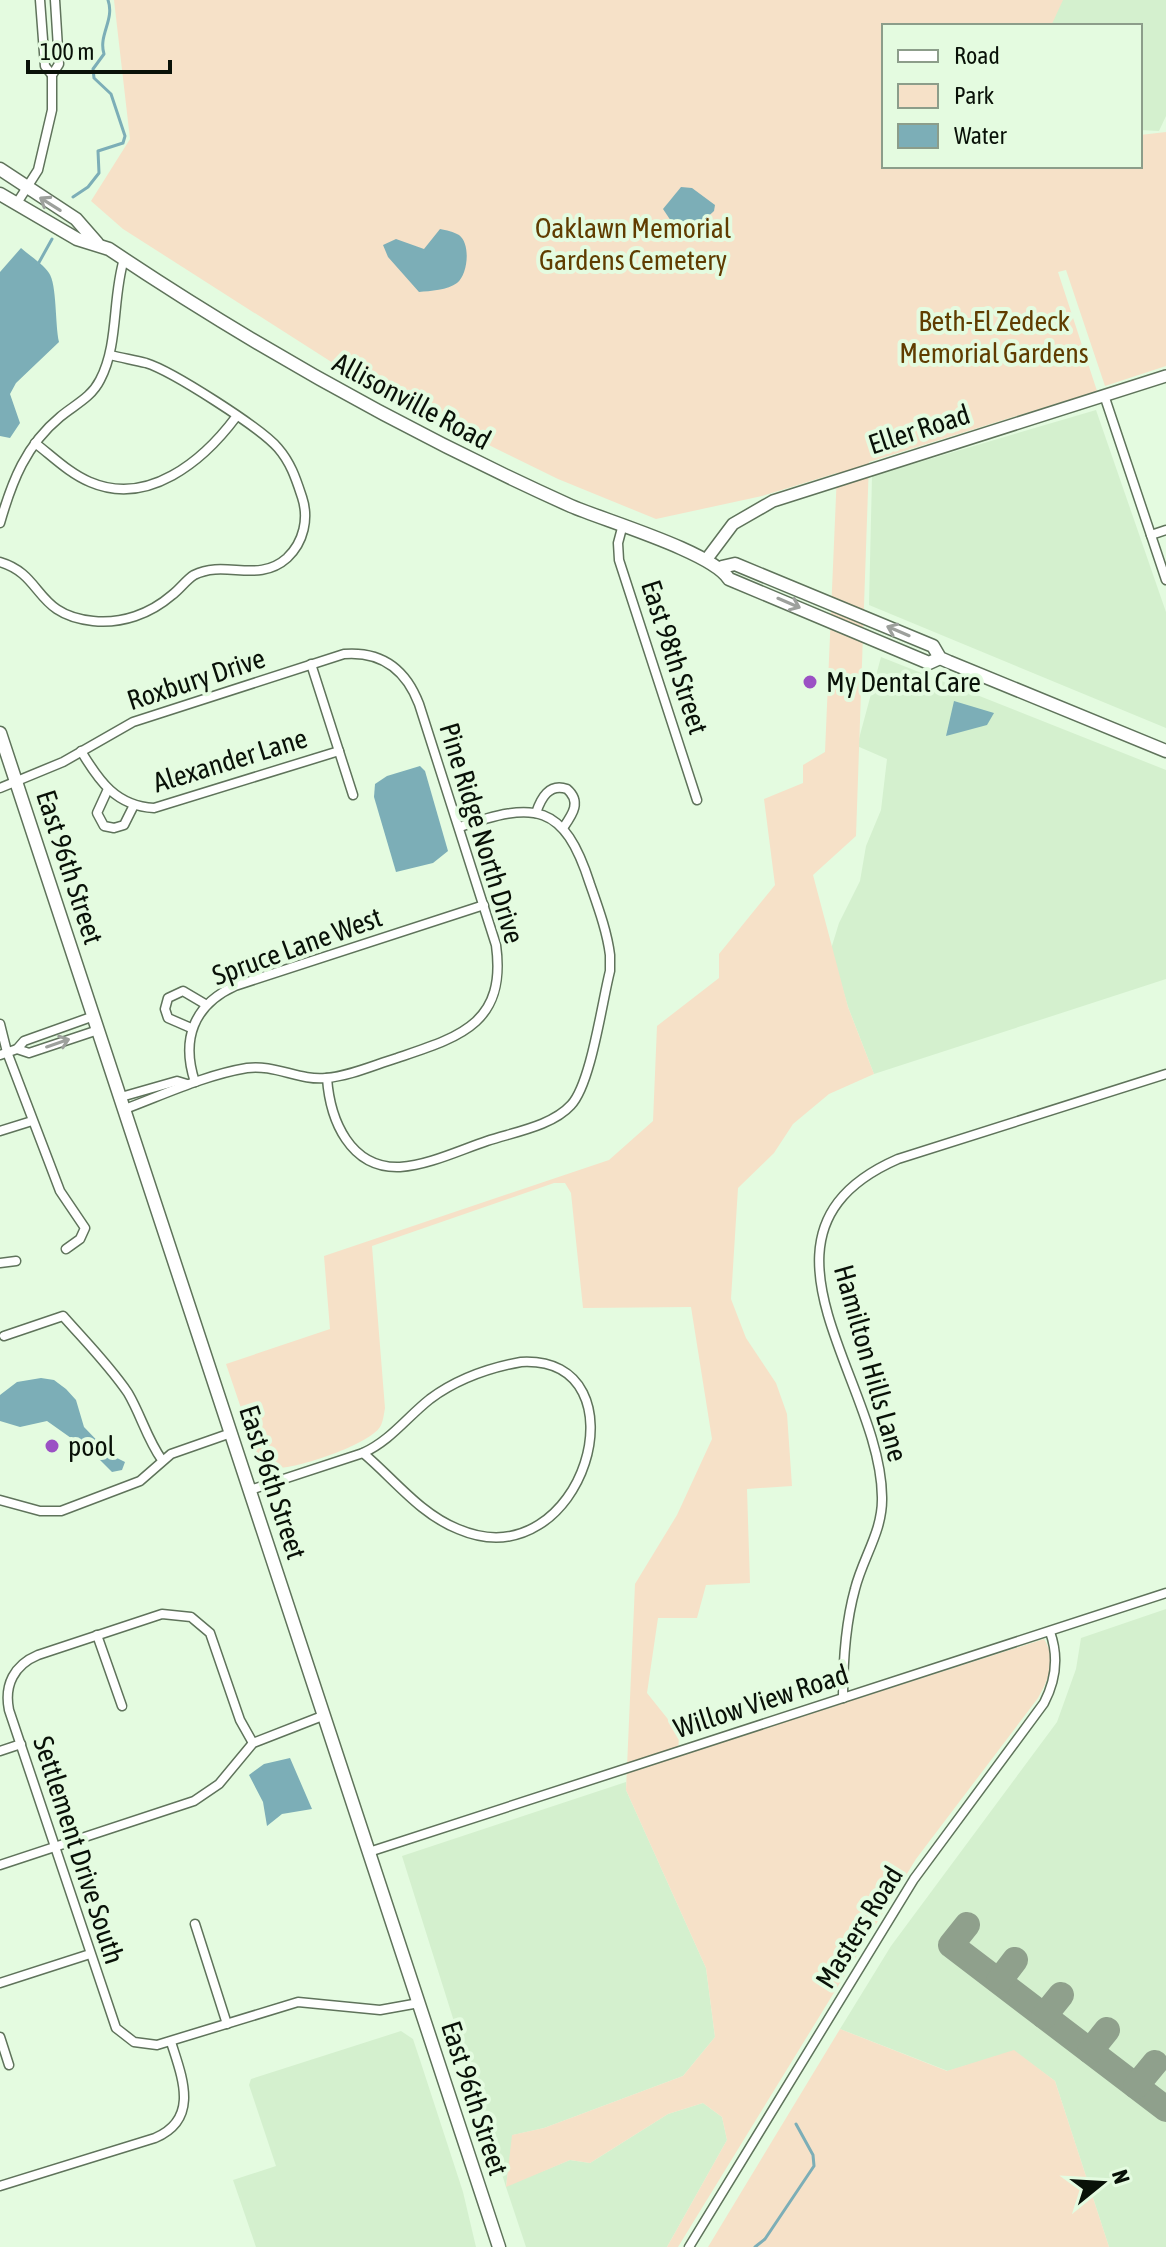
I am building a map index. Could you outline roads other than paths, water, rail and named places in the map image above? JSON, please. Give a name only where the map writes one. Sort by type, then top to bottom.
[{"type":"main road","name":"Allisonville Road","points":[[0,169],[26,189],[76,219],[97,243],[402,427],[622,528],[722,567],[735,564],[933,646],[940,658],[1166,751]]},
{"type":"main road","name":"Allisonville Road","points":[[0,194],[77,239],[97,243]]},
{"type":"main road","name":"East 96th Street","points":[[0,733],[499,2247]]},
{"type":"street","points":[[40,0],[45,66],[52,75]]},
{"type":"street","points":[[17,203],[38,170],[48,132],[52,75],[59,64],[55,0]]},
{"type":"street","points":[[0,523],[15,475],[35,443],[99,383],[110,355],[115,296],[124,259]]},
{"type":"street","points":[[0,562],[20,570],[54,610],[96,621],[126,619],[164,602],[193,576],[204,571],[253,573],[278,564],[295,550],[303,533],[304,502],[285,457],[275,445],[159,369],[110,355]]},
{"type":"street","name":"Eller Road","points":[[706,560],[733,524],[773,501],[1166,376]]},
{"type":"street","points":[[1104,395],[1166,580]]},
{"type":"street","points":[[35,443],[93,484],[122,487],[150,485],[174,477],[214,444],[236,417]]},
{"type":"street","name":"East 98th Street","points":[[622,528],[618,543],[619,560],[697,800]]},
{"type":"street","points":[[1151,535],[1166,530]]},
{"type":"street","name":"Roxbury Drive","points":[[0,788],[81,751],[133,722],[311,664],[358,653],[386,661],[398,669]]},
{"type":"street","points":[[311,664],[353,795]]},
{"type":"street","name":"Pine Ridge North Drive","points":[[327,1078],[458,1037],[484,1015],[499,970],[496,945],[484,905],[419,704],[411,685],[398,669]]},
{"type":"street","name":"Alexander Lane","points":[[81,751],[108,789],[134,805],[154,808],[176,804],[339,751]]},
{"type":"street","points":[[536,813],[547,792],[556,787],[567,789],[574,797],[575,808],[563,828]]},
{"type":"street","name":"Alexander Lane","points":[[108,789],[97,813],[104,826],[114,828],[124,825],[134,805]]},
{"type":"street","points":[[123,1103],[177,1081],[191,1083],[250,1068],[327,1078],[334,1117],[343,1136],[352,1149],[383,1166],[417,1164],[560,1115],[578,1096],[610,971],[609,941],[578,847],[563,828],[536,813],[509,812],[460,827]]},
{"type":"street","name":"Spruce Lane West","points":[[191,1028],[205,1004],[235,986],[484,905]]},
{"type":"street","points":[[191,1083],[191,1028],[168,1018],[165,1009],[168,998],[183,991],[205,1004]]},
{"type":"street","points":[[3,1054],[17,1049],[24,1041],[94,1016]]},
{"type":"street","points":[[0,1024],[3,1054],[60,1191],[83,1223],[82,1236],[66,1249]]},
{"type":"street","points":[[17,1049],[29,1053],[98,1030]]},
{"type":"street","name":"Hamilton Hills Lane","points":[[843,1698],[847,1621],[855,1586],[882,1519],[883,1500],[873,1448],[820,1284],[818,1246],[826,1222],[847,1191],[873,1170],[1166,1074]]},
{"type":"street","points":[[0,1131],[32,1121]]},
{"type":"street","points":[[0,1263],[16,1261]]},
{"type":"street","points":[[4,1336],[63,1316],[108,1366],[130,1397],[146,1437],[162,1460]]},
{"type":"street","points":[[250,1490],[363,1453],[389,1439],[418,1410],[452,1384],[496,1367],[530,1362],[557,1366],[577,1379],[589,1408],[588,1453],[571,1494],[546,1522],[515,1534],[489,1537],[448,1525],[434,1517],[363,1453]]},
{"type":"street","points":[[0,1500],[40,1511],[61,1511],[134,1484],[162,1460],[231,1433]]},
{"type":"street","name":"Willow View Road","points":[[369,1852],[1166,1593]]},
{"type":"street","points":[[122,1706],[97,1635],[166,1613],[185,1614],[201,1623],[215,1643],[240,1720],[253,1743]]},
{"type":"street","name":"Masters Road","points":[[689,2247],[914,1879],[1044,1703],[1053,1683],[1056,1663],[1050,1632]]},
{"type":"street","name":"Settlement Drive South","points":[[97,1635],[35,1656],[15,1672],[7,1696],[110,2016],[126,2036],[148,2045],[171,2042]]},
{"type":"street","points":[[0,1865],[201,1797],[219,1784],[253,1743],[325,1715]]},
{"type":"street","points":[[0,1751],[21,1744]]},
{"type":"street","points":[[195,1924],[227,2024]]},
{"type":"street","points":[[0,1983],[90,1954]]},
{"type":"street","points":[[0,2186],[155,2138],[170,2130],[184,2112],[186,2094],[171,2042],[298,2002],[380,2010],[419,2003]]},
{"type":"street","points":[[0,2037],[9,2065]]},
{"type":"water","points":[[681,187],[692,188],[715,205],[714,211],[689,234],[677,230],[663,209]]},
{"type":"water","points":[[440,229],[463,239],[467,252],[464,273],[453,285],[419,292],[388,257],[383,245],[396,239],[424,249]]},
{"type":"water","points":[[21,248],[52,278],[59,342],[16,383],[10,394],[20,423],[10,438],[0,436],[0,272]]},
{"type":"water","points":[[954,701],[994,713],[987,725],[946,736]]},
{"type":"water","points":[[420,766],[425,771],[448,851],[433,863],[396,872],[374,797],[375,784],[387,776]]},
{"type":"water","points":[[41,1378],[54,1380],[76,1400],[84,1427],[111,1455],[125,1462],[122,1470],[112,1472],[95,1455],[47,1421],[20,1427],[0,1421],[0,1395],[17,1382]]},
{"type":"water","points":[[290,1758],[312,1809],[282,1814],[267,1826],[263,1802],[249,1775],[264,1764]]},
{"type":"waterway","points":[[73,197],[88,187],[99,173],[98,151],[123,143],[125,136],[111,94],[94,78],[93,69],[104,54],[103,40],[110,7],[108,0]]},
{"type":"waterway","points":[[37,266],[52,239]]},
{"type":"waterway","points":[[755,2247],[765,2239],[814,2166],[813,2155],[796,2124]]},
{"type":"place","name":"My Dental Care","points":[[810,682]]},
{"type":"place","name":"pool","points":[[52,1446]]},
{"type":"park label","name":"Oaklawn Memorial Gardens Cemetery","points":[[633,244]]},
{"type":"park label","name":"Beth-El Zedeck Memorial Gardens","points":[[994,337]]}]
